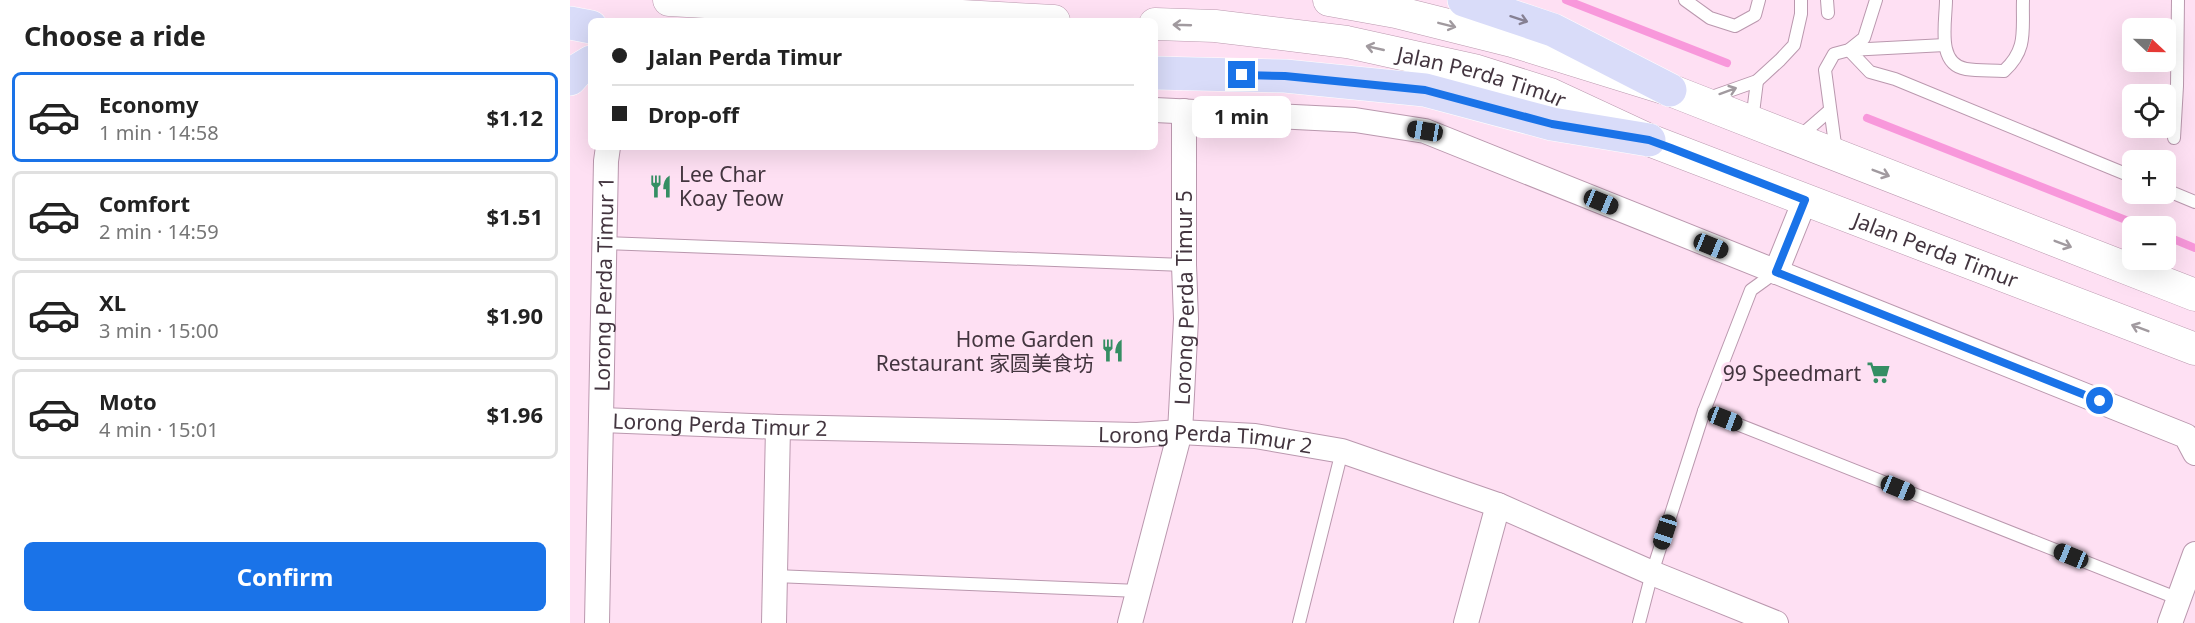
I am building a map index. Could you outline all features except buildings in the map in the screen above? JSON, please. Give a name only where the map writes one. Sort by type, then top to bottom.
[{"type":"main road","points":[[1464,0],[1553,30],[1684,96]]},
{"type":"main road","points":[[570,23],[588,26]]},
{"type":"main road","points":[[570,79],[588,64]]},
{"type":"main road","points":[[1158,73],[1285,76],[1425,90],[1552,124],[1649,140]]},
{"type":"street","points":[[669,0],[999,18]]},
{"type":"street","name":"Jalan Perda Timur","points":[[1329,0],[1396,12],[1512,41],[1684,96],[2195,295]]},
{"type":"street","name":"Jalan Perda Timur","points":[[1158,24],[1215,26],[1347,42],[1474,70],[1550,94],[1649,140],[2195,349]]},
{"type":"street","points":[[1158,110],[1355,120],[1425,131],[2186,436],[2195,453]]},
{"type":"street","name":"Lorong Perda Timur 5","points":[[1130,623],[1180,432],[1186,319],[1184,111]]},
{"type":"street","name":"Lorong Perda Timur 1","points":[[597,623],[607,154]]},
{"type":"street","points":[[1776,272],[1805,200]]},
{"type":"street","name":"Lorong Perda Timur 2","points":[[602,420],[778,427],[1137,435],[1180,432],[1255,436],[1342,451],[1498,505],[1653,573],[1776,623]]},
{"type":"street","points":[[774,623],[778,427]]},
{"type":"street","points":[[1466,623],[1498,505]]},
{"type":"street","points":[[2170,623],[2195,554]]},
{"type":"lane","points":[[1685,0],[1710,18],[1735,26],[1755,15],[1759,0]]},
{"type":"lane","points":[[1684,96],[1757,81],[1794,45],[1801,14],[1801,0]]},
{"type":"lane","points":[[1849,50],[1864,38],[1876,0]]},
{"type":"lane","points":[[1946,0],[1945,45],[1950,60],[1964,69],[2004,71],[2019,54],[2022,43],[2023,0]]},
{"type":"lane","points":[[2176,103],[2178,0]]},
{"type":"lane","points":[[1836,156],[1825,70],[1834,54],[1849,50],[1945,45]]},
{"type":"lane","points":[[1849,50],[1870,72],[1895,79],[2122,172]]},
{"type":"lane","points":[[1752,123],[1757,81]]},
{"type":"lane","points":[[1796,140],[1829,111]]},
{"type":"lane","points":[[2176,194],[2195,202]]},
{"type":"lane","points":[[605,243],[1184,265]]},
{"type":"lane","points":[[1639,623],[1704,411],[1750,290],[1776,272]]},
{"type":"lane","points":[[1704,411],[2179,599]]},
{"type":"lane","points":[[1299,623],[1342,451]]},
{"type":"lane","points":[[775,576],[1138,591]]},
{"type":"waterway","points":[[1566,0],[1727,63]]},
{"type":"waterway","points":[[1867,118],[2122,219]]},
{"type":"waterway","points":[[2176,240],[2195,248]]},
{"type":"place","name":"Lee Char Koay Teow","points":[[661,186]]},
{"type":"place","name":"Home Garden Restaurant 家圆美食坊","points":[[1112,351]]},
{"type":"place","name":"99 Speedmart","points":[[1879,373]]},
{"type":"route","points":[[1242,75],[1285,76],[1425,90],[1552,124],[1649,140],[1671,148],[1805,200],[1776,272],[2100,401]]}]
